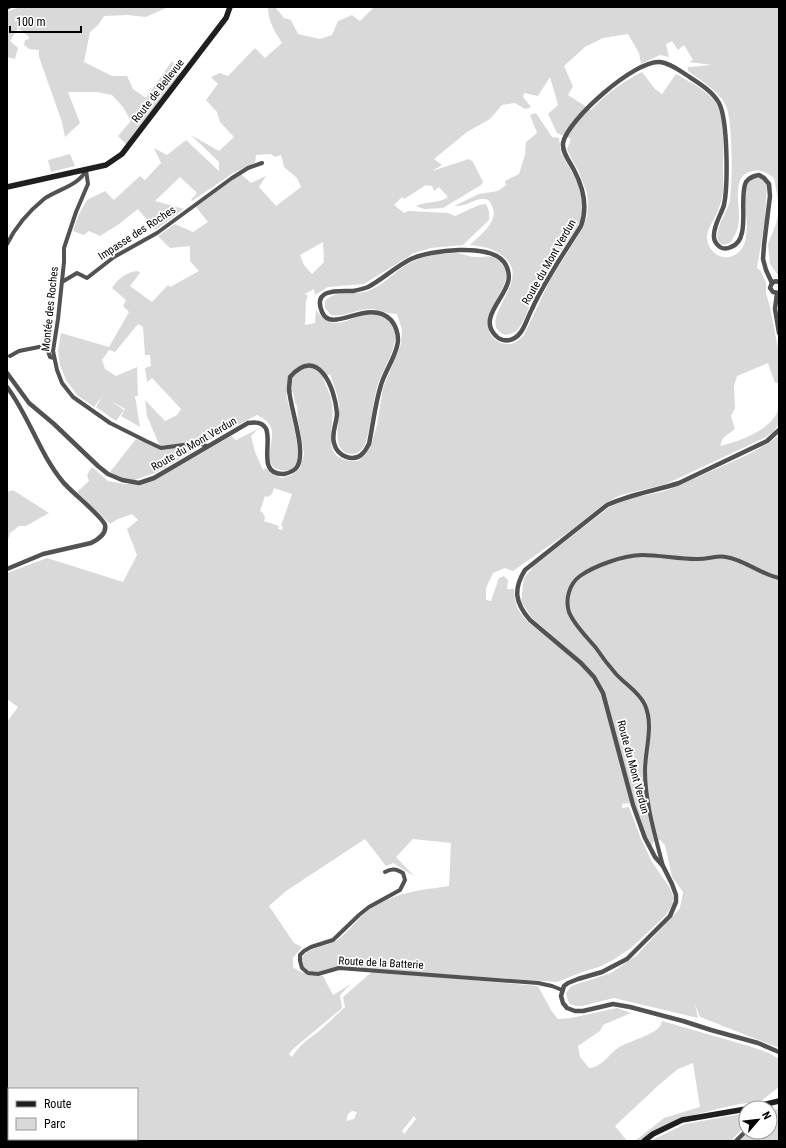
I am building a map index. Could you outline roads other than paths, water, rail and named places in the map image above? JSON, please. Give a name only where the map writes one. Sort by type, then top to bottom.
[{"type":"main road","name":"Route de Bellevue","points":[[7,187],[106,165],[126,150],[226,18],[230,7]]},
{"type":"main road","points":[[644,1141],[653,1134],[682,1120],[738,1110]]},
{"type":"street","name":"Route du Mont Verdun","points":[[7,374],[29,403],[54,424],[98,466],[108,474],[122,480],[139,483],[154,478],[248,423],[255,422],[267,430],[269,438],[266,456],[269,466],[279,473],[291,472],[296,468],[299,462],[300,451],[289,389],[290,377],[295,370],[302,366],[310,365],[316,367],[324,374],[332,391],[337,415],[333,442],[336,450],[342,456],[356,458],[364,453],[369,444],[381,385],[398,341],[397,329],[389,318],[378,313],[361,313],[338,320],[330,319],[323,314],[320,302],[321,297],[328,292],[361,290],[418,256],[436,252],[462,250],[492,254],[504,262],[508,270],[509,280],[506,289],[494,307],[490,318],[491,330],[498,338],[506,341],[517,337],[522,331],[540,291],[581,226],[584,218],[585,203],[580,184],[563,149],[565,137],[574,123],[603,94],[630,74],[649,64],[660,62],[669,65],[684,74],[710,92],[718,102],[723,112],[726,193],[714,231],[716,243],[727,249],[734,246],[738,242],[743,224],[746,182],[750,178],[759,175],[769,184],[770,196],[764,245],[764,259],[766,270],[772,283]]},
{"type":"street","name":"Impasse des Roches","points":[[62,282],[77,273],[86,278],[114,257],[157,233],[232,178],[248,168],[262,163]]},
{"type":"street","points":[[7,244],[15,229],[27,214],[45,199],[79,180],[84,175],[86,170]]},
{"type":"street","name":"Montée des Roches","points":[[86,170],[88,184],[76,212],[64,248],[57,330],[53,351],[56,370],[62,383],[73,397],[110,423],[146,442],[161,448],[198,443],[207,446]]},
{"type":"street","points":[[779,282],[772,283],[770,288],[778,293],[775,309],[779,333]]},
{"type":"street","points":[[10,356],[18,351],[44,346],[47,348],[50,357],[54,358]]},
{"type":"street","points":[[7,387],[56,474],[73,493],[101,519],[105,526],[103,534],[91,543],[43,554],[7,569]]},
{"type":"street","name":"Route du Mont Verdun","points":[[562,990],[568,983],[602,972],[627,959],[670,916],[676,902],[676,895],[663,866],[655,857],[645,838],[633,805],[603,693],[594,677],[581,663],[530,620],[523,612],[518,603],[518,580],[524,570],[531,564],[606,505],[621,498],[679,483],[767,441],[779,430]]},
{"type":"street","points":[[663,866],[649,807],[645,772],[649,717],[638,694],[616,674],[578,627],[569,612],[567,603],[571,586],[579,576],[599,567],[622,557],[641,555],[698,560],[724,556],[734,558],[770,576],[779,578]]},
{"type":"street","name":"Route de la Batterie","points":[[385,872],[396,869],[403,873],[405,880],[400,890],[359,915],[333,940],[311,947],[304,951],[300,955],[300,961],[302,968],[305,971],[308,973],[318,974],[339,968],[372,970],[538,983],[562,990]]},
{"type":"street","points":[[562,990],[561,996],[563,1003],[568,1008],[575,1011],[583,1011],[598,1006],[613,1004],[630,1007],[758,1043],[779,1052]]}]
